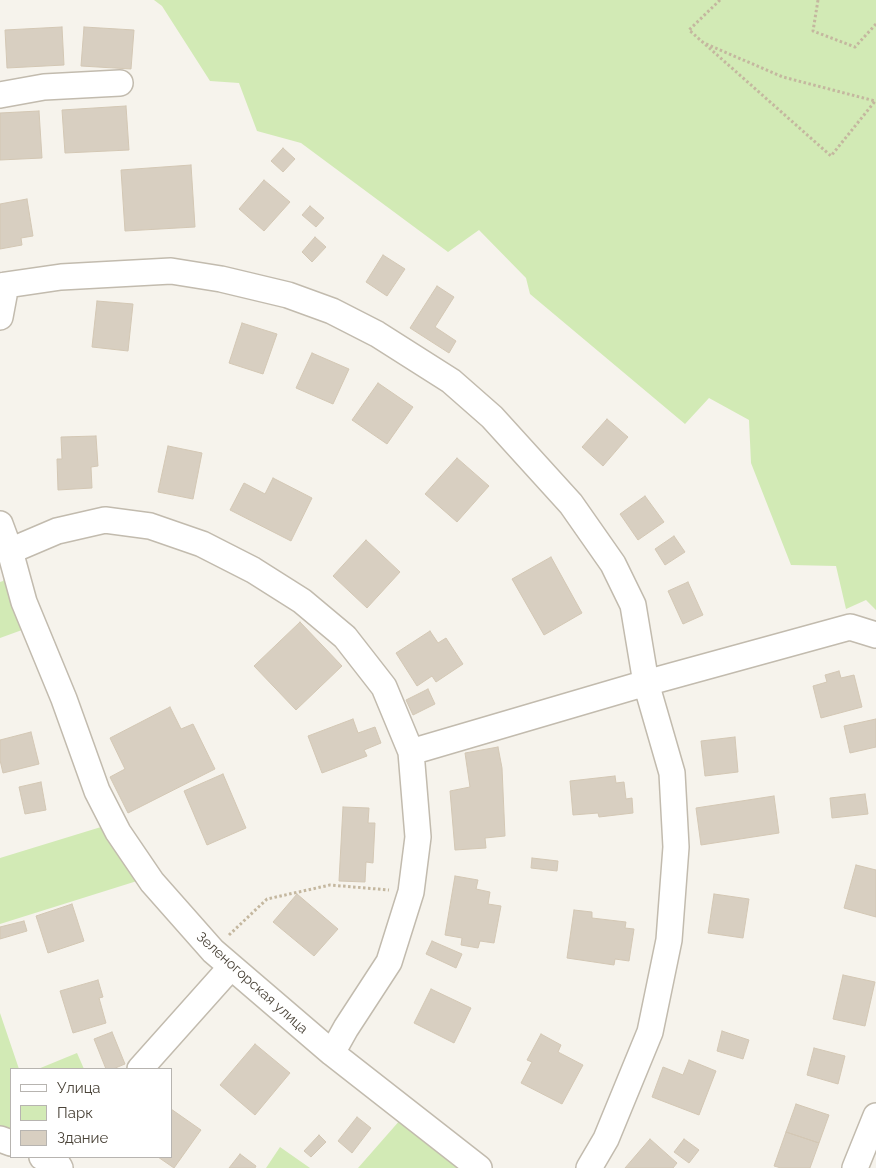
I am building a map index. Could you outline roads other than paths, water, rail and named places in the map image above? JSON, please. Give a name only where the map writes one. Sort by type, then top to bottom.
[{"type":"street","points":[[0,95],[44,87],[120,83]]},
{"type":"street","points":[[0,317],[3,286],[61,277],[171,271],[221,279],[288,295],[332,311],[377,334],[451,381],[492,417],[571,504],[613,564],[633,605],[646,683],[672,773],[676,847],[669,940],[650,1032],[606,1138],[590,1168]]},
{"type":"street","points":[[10,551],[57,531],[104,520],[150,526],[202,544],[254,570],[302,601],[345,638],[384,687],[411,752],[418,838],[412,892],[389,962],[346,1028],[332,1054]]},
{"type":"street","name":"Зеленогорская улица","points":[[0,524],[10,551],[24,602],[64,699],[97,790],[118,832],[152,882],[222,959],[332,1054],[479,1168]]},
{"type":"street","points":[[411,752],[646,683],[850,627],[876,635]]},
{"type":"street","points":[[141,1068],[222,959]]},
{"type":"street","points":[[855,1168],[876,1116]]}]
